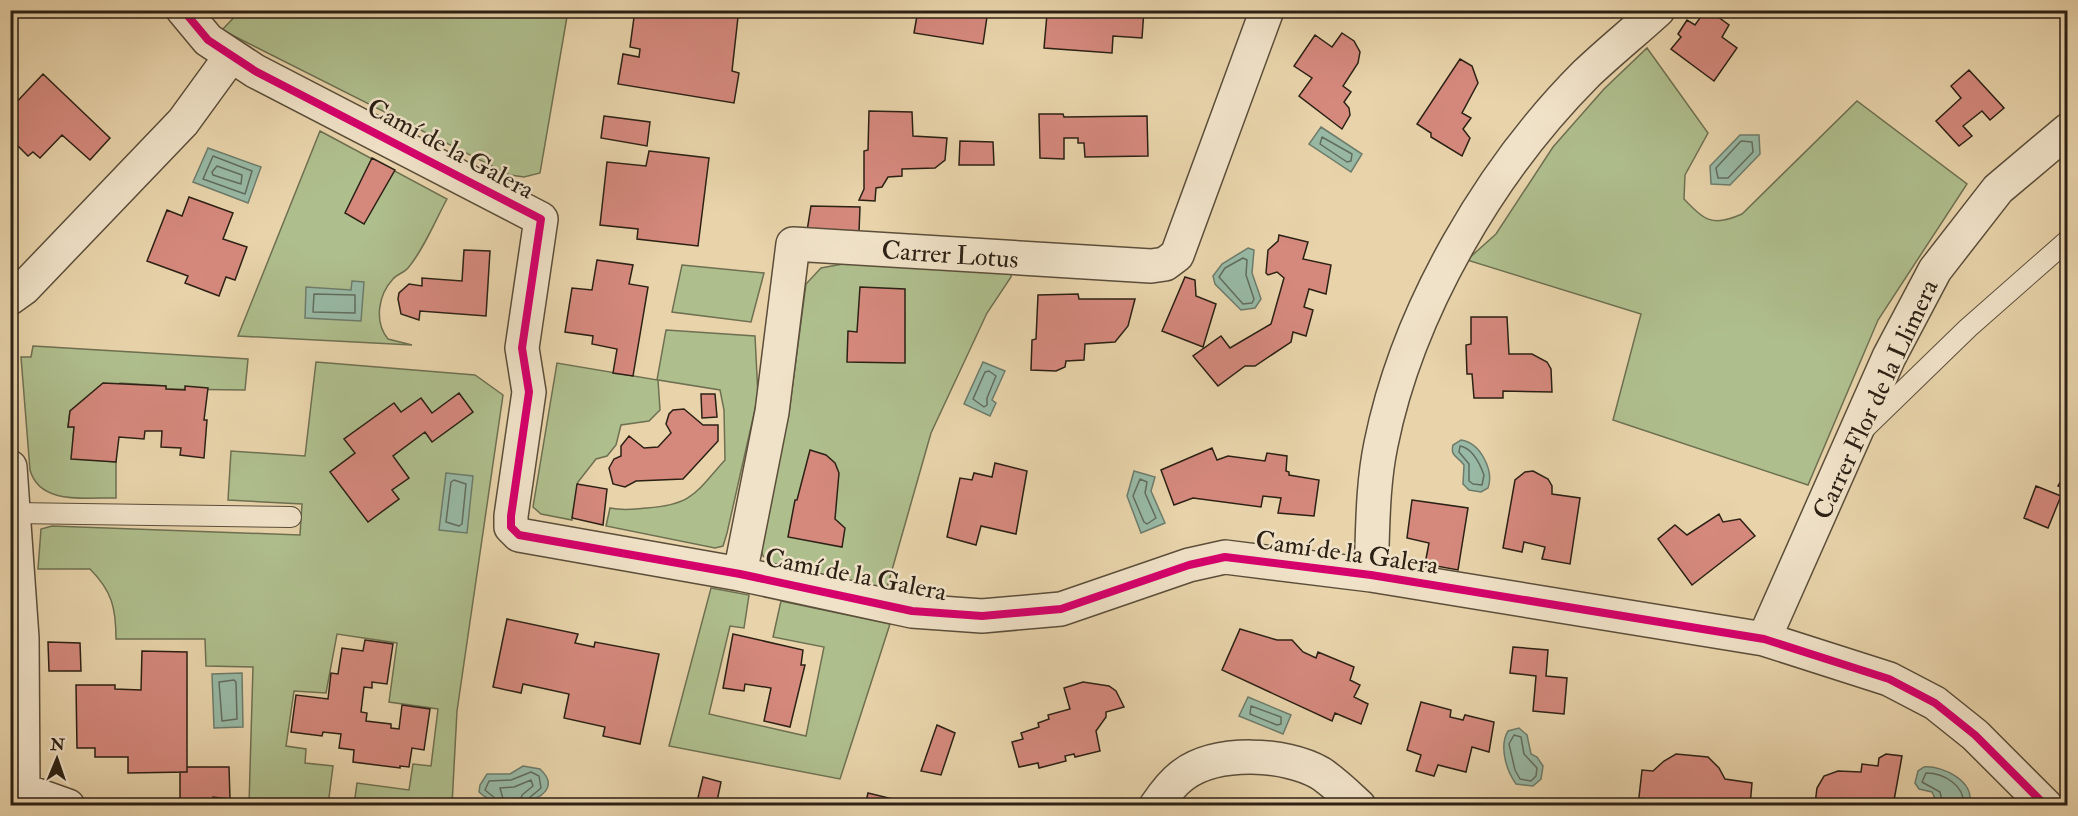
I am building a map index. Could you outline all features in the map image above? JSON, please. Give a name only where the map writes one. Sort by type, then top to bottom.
[{"type":"street","points":[[10,298],[24,288],[183,122],[231,56],[208,40],[183,10]]},
{"type":"street","name":"Carrer Lotus","points":[[740,573],[772,412],[793,244],[1151,266],[1165,264],[1177,255],[1267,10]]},
{"type":"street","points":[[1371,575],[1376,469],[1389,409],[1421,322],[1459,244],[1482,203],[1540,126],[1587,74],[1658,10]]},
{"type":"street","name":"Camí de la Galera","points":[[231,56],[541,219],[522,348],[529,392],[511,516],[511,527],[519,536],[740,573],[912,611],[982,616],[1061,609],[1210,559],[1239,558],[1371,575],[1764,639],[1889,680],[1935,703],[1975,735],[2046,806]]},
{"type":"street","name":"Carrer Flor de la Llimera","points":[[1764,639],[1889,357],[1935,270],[1998,189],[2067,130]]},
{"type":"street","points":[[10,467],[22,638],[21,798],[68,806]]},
{"type":"street","points":[[1156,806],[1169,788],[1196,768],[1215,762],[1260,757],[1281,758],[1319,773],[1359,806]]},
{"type":"lane","points":[[1854,438],[1968,328],[2067,240]]},
{"type":"lane","points":[[13,513],[291,517]]},
{"type":"shaded area","points":[[240,11],[568,11],[540,173],[524,177],[510,175],[222,30]]},
{"type":"shaded area","points":[[1647,48],[1708,133],[1685,175],[1684,199],[1710,220],[1724,220],[1742,214],[1857,101],[1967,184],[1878,320],[1808,485],[1613,420],[1641,314],[1467,260],[1496,234],[1553,147],[1604,89]]},
{"type":"shaded area","points":[[320,131],[447,199],[414,260],[388,285],[381,301],[379,317],[388,339],[412,345],[238,336]]},
{"type":"shaded area","points":[[848,263],[1011,271],[1011,277],[987,313],[931,433],[886,591],[775,564],[763,556],[760,546],[789,412],[806,284],[821,268]]},
{"type":"shaded area","points":[[682,265],[764,273],[751,322],[672,312]]},
{"type":"shaded area","points":[[666,330],[755,336],[758,396],[727,533],[723,546],[715,548],[606,526],[610,508],[629,510],[675,504],[684,500],[700,488],[725,460],[724,410],[720,390],[658,380],[660,410],[649,421],[621,425],[616,445],[607,456],[596,459],[578,482],[572,520],[541,514],[533,507],[557,363],[657,380]]},
{"type":"shaded area","points":[[33,346],[248,359],[245,390],[166,389],[166,386],[120,383],[70,411],[68,427],[74,427],[72,458],[116,462],[116,498],[66,497],[44,489],[35,481],[30,470],[21,357],[31,357]]},
{"type":"shaded area","points":[[316,362],[475,375],[503,395],[457,711],[452,805],[354,805],[357,783],[409,790],[413,764],[431,766],[438,709],[389,702],[397,643],[337,634],[326,693],[294,691],[286,746],[306,749],[305,763],[333,766],[328,805],[249,805],[253,667],[206,666],[205,639],[116,639],[114,609],[108,593],[90,569],[38,569],[41,529],[52,526],[300,535],[302,504],[228,500],[231,451],[305,456]]},
{"type":"shaded area","points":[[711,588],[749,595],[744,628],[730,626],[709,714],[806,736],[824,647],[773,637],[781,601],[890,624],[840,779],[669,746]]},
{"type":"water","points":[[1321,127],[1362,154],[1351,172],[1309,144]]},
{"type":"water","points":[[1740,135],[1759,135],[1760,154],[1730,185],[1711,184],[1710,166]]},
{"type":"water","points":[[208,148],[261,167],[248,203],[193,182]]},
{"type":"water","points":[[1248,248],[1254,250],[1252,273],[1261,299],[1255,308],[1241,310],[1215,284],[1213,276],[1222,264]]},
{"type":"water","points":[[352,281],[364,282],[361,321],[305,318],[306,287],[351,290]]},
{"type":"water","points":[[983,362],[1005,371],[992,400],[996,403],[990,416],[964,404]]},
{"type":"water","points":[[1461,440],[1468,442],[1480,452],[1487,466],[1488,488],[1481,492],[1469,490],[1463,484],[1464,465],[1452,449],[1453,445]]},
{"type":"water","points":[[1134,471],[1155,477],[1151,491],[1165,523],[1141,533],[1127,496]]},
{"type":"water","points":[[446,473],[473,476],[467,533],[439,530]]},
{"type":"water","points":[[242,673],[243,727],[214,728],[212,674]]},
{"type":"water","points":[[1248,697],[1291,715],[1283,734],[1239,716]]},
{"type":"water","points":[[1519,728],[1527,735],[1531,754],[1537,757],[1543,766],[1541,779],[1533,786],[1516,784],[1505,758],[1505,737],[1508,731]]},
{"type":"water","points":[[523,766],[540,769],[548,779],[547,788],[541,795],[517,803],[503,803],[479,792],[480,785],[487,774],[510,774]]},
{"type":"water","points":[[1924,767],[1948,772],[1963,782],[1968,789],[1969,805],[1938,805],[1932,792],[1919,789],[1915,783],[1918,771]]},
{"type":"building","points":[[635,10],[695,10],[738,17],[732,71],[739,73],[734,103],[618,84],[623,54],[639,57],[640,49],[630,47]]},
{"type":"building","points":[[918,10],[988,10],[983,44],[914,33]]},
{"type":"building","points":[[1069,10],[1144,10],[1142,38],[1113,36],[1112,53],[1044,48],[1047,14],[1069,16]]},
{"type":"building","points":[[1710,11],[1729,25],[1722,37],[1737,48],[1714,81],[1671,49],[1681,37],[1678,34],[1687,20],[1695,25],[1702,15]]},
{"type":"building","points":[[1342,33],[1354,41],[1360,52],[1358,63],[1343,86],[1351,92],[1344,102],[1349,108],[1350,115],[1342,129],[1299,96],[1312,78],[1294,66],[1315,35],[1332,47]]},
{"type":"building","points":[[1460,59],[1472,66],[1478,83],[1462,113],[1471,118],[1463,129],[1470,138],[1462,156],[1431,137],[1431,133],[1417,124]]},
{"type":"building","points":[[1969,70],[2004,108],[1990,120],[1982,111],[1963,126],[1972,136],[1959,146],[1936,121],[1961,98],[1951,86]]},
{"type":"building","points":[[43,74],[110,138],[90,160],[62,135],[40,158],[33,152],[28,156],[16,144],[10,150],[10,109]]},
{"type":"building","points":[[869,111],[912,112],[913,136],[947,138],[945,160],[935,168],[902,169],[902,176],[888,177],[882,187],[876,188],[875,201],[859,200],[864,189],[864,151],[868,150]]},
{"type":"building","points":[[1039,114],[1063,114],[1064,117],[1147,116],[1148,156],[1085,157],[1084,143],[1078,143],[1078,138],[1064,138],[1064,159],[1040,158]]},
{"type":"building","points":[[604,116],[650,122],[647,146],[601,138]]},
{"type":"building","points":[[960,141],[993,142],[994,165],[959,165]]},
{"type":"building","points":[[649,151],[709,158],[698,246],[637,239],[638,229],[600,225],[607,162],[646,166]]},
{"type":"building","points":[[372,158],[395,170],[364,224],[345,213]]},
{"type":"building","points":[[189,197],[233,213],[223,239],[247,247],[235,280],[226,277],[219,296],[185,283],[188,276],[147,261],[167,210],[182,216]]},
{"type":"building","points":[[811,206],[860,207],[859,232],[807,231]]},
{"type":"building","points":[[1279,235],[1308,242],[1303,259],[1331,265],[1326,294],[1309,289],[1304,307],[1313,310],[1306,336],[1293,332],[1291,342],[1255,366],[1245,366],[1218,386],[1193,356],[1221,336],[1230,348],[1271,324],[1284,278],[1277,272],[1268,275],[1266,273],[1268,250],[1278,241]]},
{"type":"building","points":[[464,250],[490,251],[486,316],[420,311],[419,320],[401,314],[399,293],[409,284],[422,286],[422,278],[462,281]]},
{"type":"building","points":[[597,260],[633,265],[629,284],[648,287],[633,376],[613,373],[617,349],[592,344],[593,336],[565,332],[572,288],[592,290]]},
{"type":"building","points":[[1185,277],[1195,280],[1196,296],[1216,304],[1203,347],[1162,331]]},
{"type":"building","points":[[860,287],[905,289],[905,363],[847,362],[848,331],[857,332]]},
{"type":"building","points":[[1078,294],[1079,299],[1135,299],[1128,326],[1115,342],[1085,344],[1084,360],[1066,361],[1065,367],[1056,371],[1031,370],[1032,340],[1036,339],[1038,295]]},
{"type":"building","points":[[1471,317],[1507,317],[1509,354],[1532,354],[1547,362],[1551,369],[1552,392],[1503,391],[1503,398],[1474,398],[1472,374],[1467,374],[1466,345],[1471,344]]},
{"type":"building","points":[[103,383],[166,386],[166,389],[185,390],[185,386],[208,388],[204,420],[207,420],[204,458],[180,455],[181,448],[161,447],[162,431],[145,431],[144,439],[119,437],[116,462],[71,459],[74,427],[68,427],[70,411]]},
{"type":"building","points":[[459,393],[473,412],[432,442],[425,432],[393,456],[409,478],[392,490],[399,499],[368,522],[330,472],[355,453],[344,439],[394,403],[401,412],[421,398],[432,413]]},
{"type":"building","points":[[701,394],[715,394],[717,417],[702,418]]},
{"type":"building","points":[[684,409],[703,425],[718,425],[718,441],[683,479],[636,481],[625,487],[613,484],[609,468],[614,459],[621,456],[621,446],[629,436],[644,448],[658,447],[671,433],[666,424],[669,414],[673,410]]},
{"type":"building","points":[[1212,448],[1217,460],[1228,456],[1265,461],[1267,453],[1287,456],[1286,471],[1289,475],[1319,480],[1314,516],[1278,513],[1281,498],[1263,496],[1261,507],[1193,498],[1174,505],[1161,470]]},
{"type":"building","points":[[810,450],[826,455],[835,463],[839,473],[835,519],[845,528],[842,547],[788,537],[795,500],[797,500]]},
{"type":"building","points":[[995,463],[1027,471],[1016,534],[981,526],[976,545],[947,537],[960,478],[972,480],[974,473],[992,477]]},
{"type":"building","points":[[2068,469],[2068,490],[2058,486]]},
{"type":"building","points":[[1533,471],[1548,479],[1552,486],[1552,494],[1580,498],[1570,564],[1542,559],[1545,547],[1524,542],[1522,552],[1503,548],[1515,480],[1525,472]]},
{"type":"building","points":[[577,484],[607,489],[603,525],[572,518]]},
{"type":"building","points":[[2036,486],[2061,496],[2048,528],[2024,518]]},
{"type":"building","points":[[1412,500],[1468,508],[1458,570],[1425,564],[1429,543],[1407,538]]},
{"type":"building","points":[[1719,514],[1723,522],[1740,519],[1755,536],[1692,585],[1658,539],[1675,525],[1687,535]]},
{"type":"building","points":[[507,619],[578,634],[575,643],[594,647],[595,642],[659,654],[640,744],[603,736],[605,727],[564,718],[569,694],[523,684],[521,693],[493,687]]},
{"type":"building","points":[[1240,629],[1277,640],[1292,640],[1303,652],[1316,658],[1318,652],[1354,667],[1350,680],[1360,685],[1354,697],[1368,704],[1361,724],[1335,713],[1332,721],[1222,670]]},
{"type":"building","points":[[733,634],[803,650],[801,665],[805,665],[790,727],[764,721],[771,688],[745,684],[744,691],[723,688]]},
{"type":"building","points":[[365,640],[393,644],[387,684],[372,682],[372,688],[364,687],[361,712],[367,713],[366,721],[391,724],[391,728],[399,729],[402,705],[430,709],[424,750],[412,748],[409,767],[353,762],[354,750],[339,748],[341,734],[323,732],[322,736],[291,732],[296,695],[328,699],[331,673],[338,674],[342,648],[363,651]]},
{"type":"building","points":[[48,642],[80,643],[81,671],[49,671]]},
{"type":"building","points":[[1513,647],[1548,650],[1546,676],[1567,678],[1564,714],[1533,711],[1536,676],[1510,673]]},
{"type":"building","points":[[142,651],[187,652],[187,772],[128,773],[128,757],[95,757],[95,748],[77,748],[76,685],[115,685],[115,689],[141,690]]},
{"type":"building","points":[[1083,682],[1109,686],[1116,691],[1124,707],[1106,712],[1106,717],[1096,731],[1100,751],[1075,757],[1074,754],[1065,756],[1066,761],[1039,768],[1038,763],[1019,767],[1012,742],[1023,739],[1021,733],[1039,727],[1038,723],[1049,719],[1048,715],[1070,709],[1064,688]]},
{"type":"building","points":[[1421,702],[1451,710],[1450,717],[1463,720],[1465,715],[1494,722],[1489,752],[1472,747],[1466,772],[1438,765],[1434,776],[1416,771],[1421,755],[1407,750]]},
{"type":"building","points":[[937,725],[955,733],[941,775],[921,771]]},
{"type":"building","points":[[1676,754],[1708,757],[1719,768],[1725,779],[1752,783],[1750,806],[1638,806],[1642,770],[1653,771]]},
{"type":"building","points":[[1886,754],[1902,756],[1893,806],[1815,804],[1817,788],[1824,776],[1838,771],[1861,772],[1862,764],[1878,766],[1879,758]]},
{"type":"building","points":[[187,767],[229,767],[230,799],[213,797],[213,805],[180,806],[180,772],[187,772]]},
{"type":"building","points":[[703,777],[721,782],[716,806],[696,806]]},
{"type":"building","points":[[868,793],[897,800],[896,806],[865,806]]},
{"type":"cycle path","points":[[183,10],[208,40],[255,71],[541,219],[522,348],[529,392],[511,516],[511,527],[519,535],[740,574],[912,611],[982,616],[1061,609],[1189,565],[1225,557],[1371,575],[1764,639],[1889,679],[1935,703],[1975,735],[2046,806]]}]
